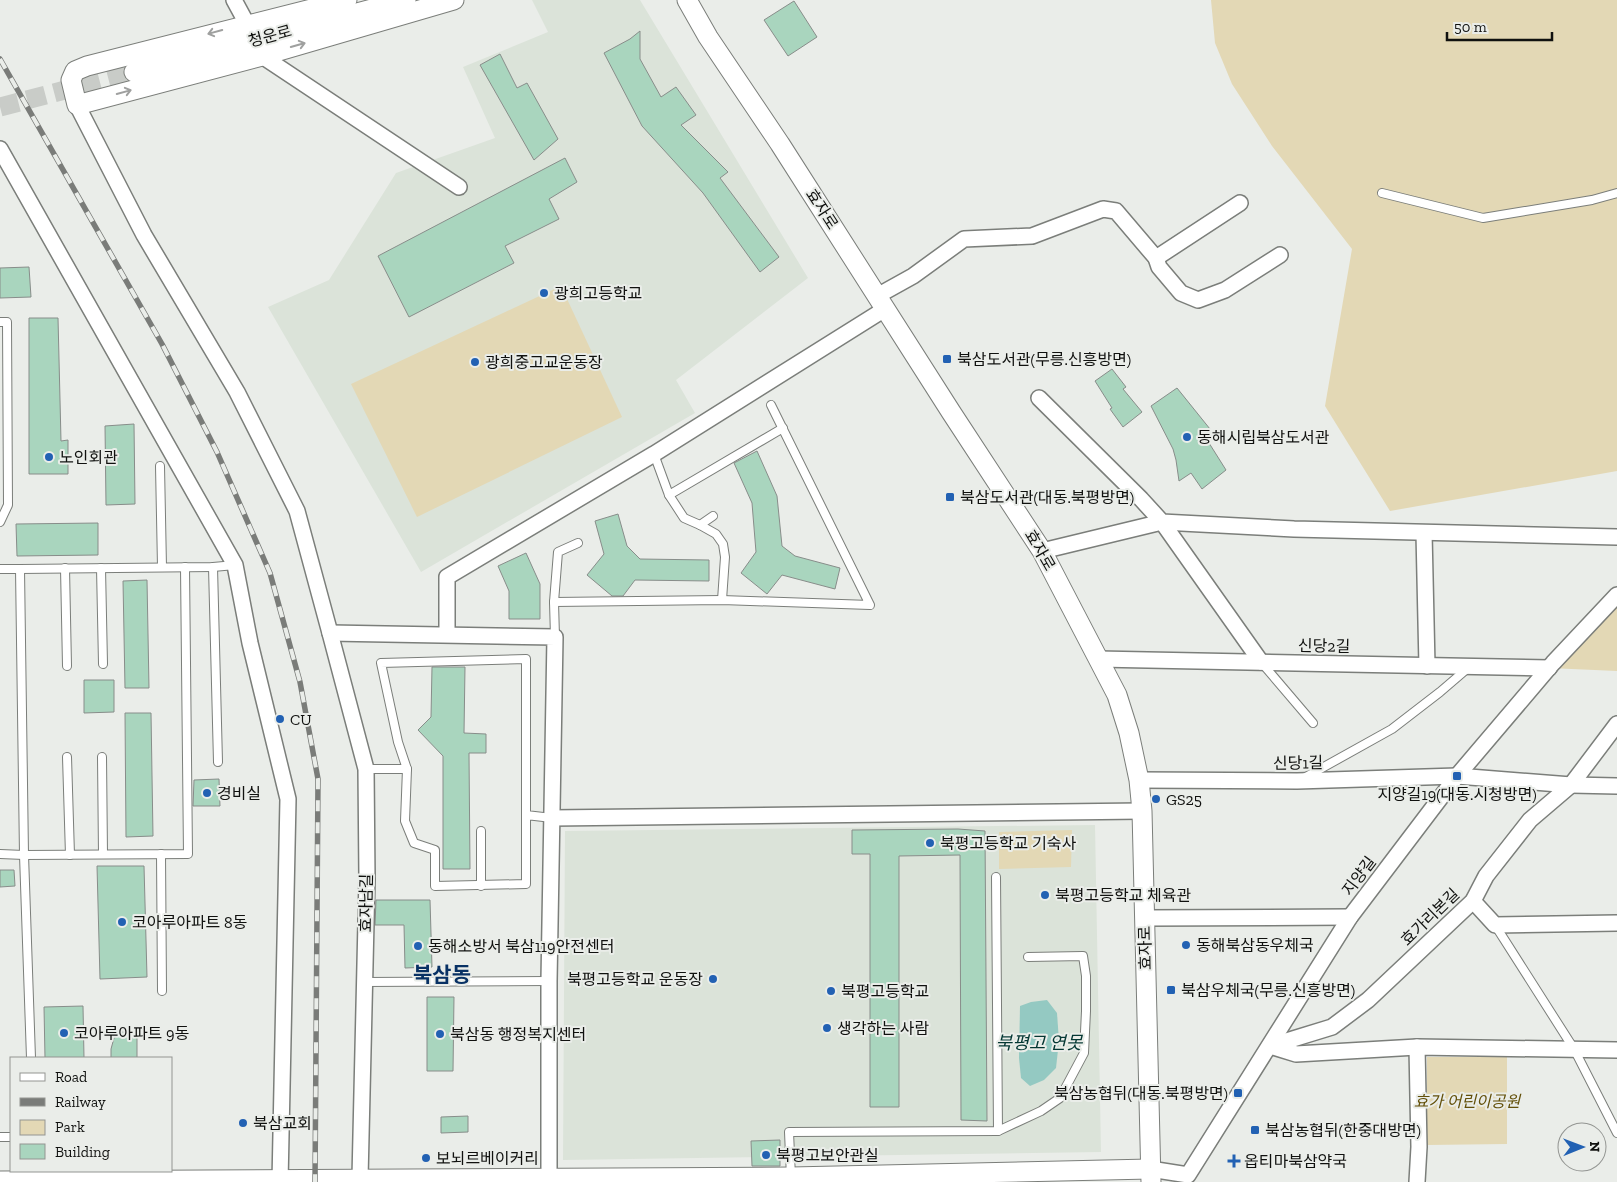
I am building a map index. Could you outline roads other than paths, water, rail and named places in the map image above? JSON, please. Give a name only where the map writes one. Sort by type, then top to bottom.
[{"type":"street","points":[[234,0],[247,24]]},
{"type":"street","points":[[348,0],[87,66],[75,71],[71,80],[77,105],[262,56],[454,0]]},
{"type":"street","name":"청운로","points":[[134,72],[406,0]]},
{"type":"street","name":"효자로","points":[[687,0],[708,37],[780,144],[1042,551],[1117,695],[1129,733],[1139,780],[1142,811],[1150,1176]]},
{"type":"street","points":[[262,56],[459,187]]},
{"type":"street","name":"효자남길","points":[[77,105],[144,236],[237,392],[297,511],[330,632],[366,769],[366,879],[360,1178]]},
{"type":"street","points":[[0,149],[235,565],[250,643],[288,799],[280,1181]]},
{"type":"street","points":[[1156,258],[1240,203]]},
{"type":"street","points":[[447,634],[447,576],[654,454],[881,302],[964,239],[1032,236],[1103,209],[1116,212],[1156,258],[1159,267],[1181,293],[1198,300],[1225,290],[1280,256]]},
{"type":"street","points":[[1039,398],[1141,498],[1162,522],[1261,662]]},
{"type":"street","points":[[1042,551],[1162,522],[1294,529],[1617,537]]},
{"type":"street","points":[[1424,533],[1427,666]]},
{"type":"street","name":"지양길","points":[[1150,1176],[1188,1175],[1350,917],[1457,776],[1549,668],[1617,595]]},
{"type":"street","points":[[330,632],[554,637],[549,981],[549,1180]]},
{"type":"street","name":"신당2길","points":[[1098,659],[1549,668]]},
{"type":"street","name":"효가리본길","points":[[1270,1046],[1332,1027],[1368,1000],[1473,901],[1486,876],[1530,820],[1572,785],[1617,724]]},
{"type":"street","name":"신당1길","points":[[1139,780],[1298,781],[1457,776],[1572,785],[1617,786]]},
{"type":"street","points":[[552,818],[1142,811]]},
{"type":"street","points":[[1473,901],[1495,925],[1617,923]]},
{"type":"street","points":[[1145,918],[1350,917]]},
{"type":"street","points":[[1270,1046],[1296,1054],[1417,1047],[1617,1050]]},
{"type":"street","points":[[1417,1047],[1418,1182]]},
{"type":"street","points":[[5,1181],[1150,1176]]},
{"type":"lane","points":[[1382,193],[1483,218],[1592,200],[1617,193]]},
{"type":"lane","points":[[0,322],[7,322],[8,343],[8,505],[0,522]]},
{"type":"lane","points":[[554,602],[722,600],[870,605],[772,405]]},
{"type":"lane","points":[[669,494],[783,428]]},
{"type":"lane","points":[[654,454],[669,494],[684,518],[716,534],[723,544],[725,557],[722,600]]},
{"type":"lane","points":[[160,466],[162,567]]},
{"type":"lane","points":[[700,525],[713,516]]},
{"type":"lane","points":[[554,637],[554,602],[558,552],[578,543]]},
{"type":"lane","points":[[0,569],[213,567],[235,565]]},
{"type":"lane","points":[[0,854],[188,854],[185,567]]},
{"type":"lane","points":[[213,567],[218,762]]},
{"type":"lane","points":[[65,568],[67,666]]},
{"type":"lane","points":[[101,568],[103,664]]},
{"type":"lane","points":[[20,569],[24,855],[31,1057]]},
{"type":"lane","points":[[526,660],[526,815],[526,884],[435,886],[435,850],[414,843],[405,821],[407,769],[398,742],[381,663],[526,660]]},
{"type":"lane","points":[[1261,662],[1313,723]]},
{"type":"lane","points":[[1298,781],[1392,729],[1470,666]]},
{"type":"lane","points":[[67,757],[70,855]]},
{"type":"lane","points":[[102,757],[103,854]]},
{"type":"lane","points":[[366,769],[407,769]]},
{"type":"lane","points":[[526,815],[552,818]]},
{"type":"lane","points":[[481,831],[481,886]]},
{"type":"lane","points":[[161,854],[162,991]]},
{"type":"lane","points":[[996,877],[998,1131]]},
{"type":"lane","points":[[1495,925],[1574,1049],[1617,1133]]},
{"type":"lane","points":[[790,1179],[789,1132],[998,1131],[1041,1110],[1060,1098],[1084,1053],[1086,994],[1083,956],[1028,957]]},
{"type":"lane","points":[[364,982],[549,981]]},
{"type":"water","name":"북평고 연못","points":[[1047,1000],[1057,1013],[1059,1041],[1056,1068],[1044,1080],[1030,1086],[1021,1078],[1019,1058],[1020,1006],[1031,1002]]},
{"type":"tunnel","points":[[0,107],[134,72]]},
{"type":"railway","points":[[0,59],[162,344],[217,452],[270,573],[300,682],[318,779],[315,1182]]},
{"type":"place","name":"광희고등학교","points":[[544,293]]},
{"type":"place","name":"북삼도서관(무릉.신흥방면)","points":[[947,359]]},
{"type":"place","name":"광희중고교운동장","points":[[475,362]]},
{"type":"place","name":"동해시립북삼도서관","points":[[1187,437]]},
{"type":"place","name":"노인회관","points":[[49,457]]},
{"type":"place","name":"북삼도서관(대동.북평방면)","points":[[950,497]]},
{"type":"place","name":"CU","points":[[280,719]]},
{"type":"place","name":"지양길19(대동.시청방면)","points":[[1457,776]]},
{"type":"place","name":"경비실","points":[[207,793]]},
{"type":"place","name":"GS25","points":[[1156,799]]},
{"type":"place","name":"북평고등학교 기숙사","points":[[930,843]]},
{"type":"place","name":"북평고등학교 체육관","points":[[1045,895]]},
{"type":"place","name":"코아루아파트 8동","points":[[122,922]]},
{"type":"place","name":"동해북삼동우체국","points":[[1186,945]]},
{"type":"place","name":"동해소방서 북삼119안전센터","points":[[418,946]]},
{"type":"place","name":"북평고등학교 운동장","points":[[713,979]]},
{"type":"place","name":"북삼우체국(무릉.신흥방면)","points":[[1171,990]]},
{"type":"place","name":"북평고등학교","points":[[831,991]]},
{"type":"place","name":"생각하는 사람","points":[[827,1028]]},
{"type":"place","name":"코아루아파트 9동","points":[[64,1033]]},
{"type":"place","name":"북삼동 행정복지센터","points":[[440,1034]]},
{"type":"place","name":"북삼농협뒤(대동.북평방면)","points":[[1238,1093]]},
{"type":"place","name":"북삼교회","points":[[243,1123]]},
{"type":"place","name":"북삼농협뒤(한중대방면)","points":[[1255,1130]]},
{"type":"place","name":"북평고보안관실","points":[[766,1155]]},
{"type":"place","name":"보뇌르베이커리","points":[[426,1158]]},
{"type":"place","name":"옵티마북삼약국","points":[[1234,1161]]},
{"type":"district","name":"북삼동","points":[[442,974]]},
{"type":"park label","name":"효가 어린이공원","points":[[1467,1101]]}]
